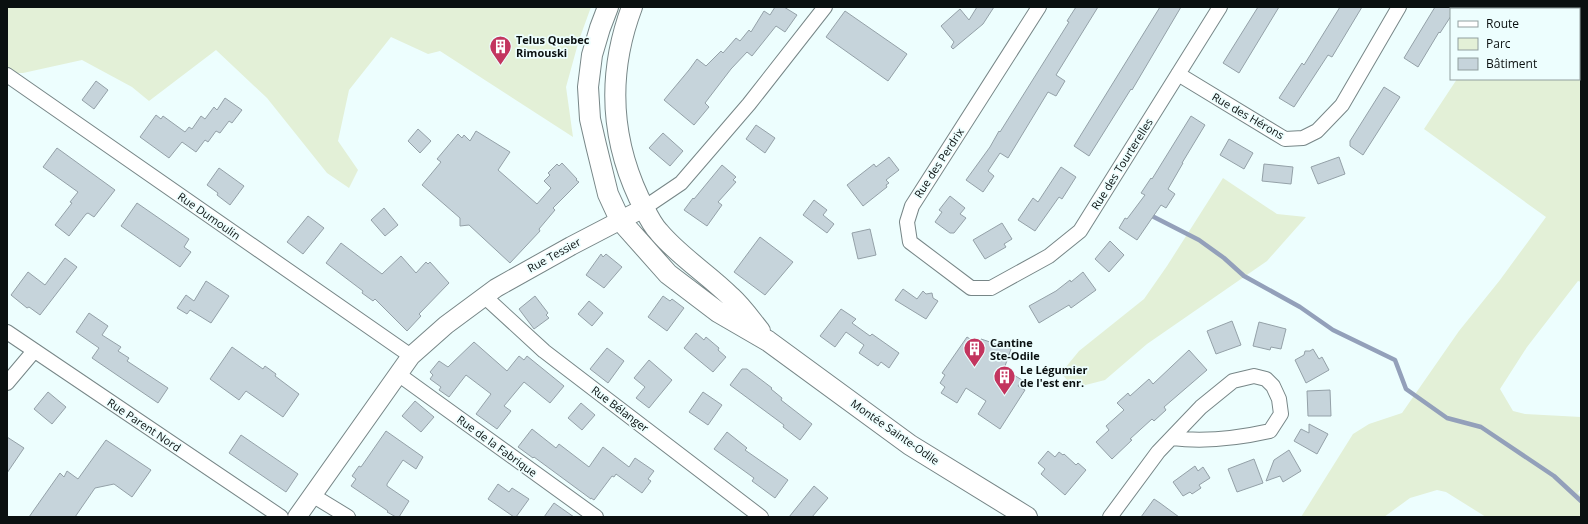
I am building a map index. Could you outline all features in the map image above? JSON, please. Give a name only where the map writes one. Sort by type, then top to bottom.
[{"type":"main road","name":"Montée Sainte-Odile","points":[[608,7],[592,55],[588,87],[590,119],[596,145],[608,194],[620,220],[668,274],[718,312],[768,340],[910,445],[1027,517]]},
{"type":"main road","name":"Montée Sainte-Odile","points":[[632,7],[624,27],[617,65],[614,99],[618,136],[627,170],[644,208],[658,231],[678,252],[732,297],[768,340]]},
{"type":"street","name":"Rue Tessier","points":[[297,517],[411,356],[446,325],[484,296],[571,246],[644,208],[681,183],[748,104],[825,7]]},
{"type":"street","name":"Rue des Perdrix","points":[[991,288],[970,288],[910,242],[907,222],[912,206],[1039,7]]},
{"type":"street","name":"Rue des Tourterelles","points":[[991,288],[1049,256],[1080,231],[1220,7]]},
{"type":"street","name":"Rue des Hérons","points":[[1178,74],[1286,139],[1303,138],[1317,131],[1342,105],[1399,7]]},
{"type":"street","name":"Rue Dumoulin","points":[[7,76],[411,356]]},
{"type":"street","name":"Rue Bélanger","points":[[484,296],[544,351],[760,517]]},
{"type":"street","name":"Rue Parent Nord","points":[[7,332],[281,517]]},
{"type":"street","points":[[7,383],[34,350]]},
{"type":"street","name":"Rue de la Fabrique","points":[[398,374],[596,517]]},
{"type":"street","points":[[1110,517],[1158,452],[1201,407],[1232,381],[1254,376],[1266,379],[1273,386],[1279,399],[1281,414],[1270,431],[1247,437],[1190,440],[1172,438]]},
{"type":"street","points":[[312,495],[348,517]]},
{"type":"green space","points":[[7,7],[591,7],[579,40],[566,87],[573,137],[440,51],[428,54],[391,37],[349,90],[338,141],[358,170],[349,188],[327,173],[267,98],[216,50],[149,101],[132,87],[82,60],[23,73],[7,73]]},
{"type":"green space","points":[[1580,8],[1581,282],[1578,281],[1527,347],[1500,389],[1513,411],[1525,414],[1581,417],[1581,488],[1578,493],[1581,495],[1581,517],[1486,517],[1446,492],[1437,490],[1410,498],[1384,517],[1301,517],[1353,434],[1369,424],[1402,413],[1459,331],[1500,280],[1546,217],[1424,129],[1456,80],[1580,80]]},
{"type":"green space","points":[[1223,178],[1277,214],[1306,217],[1267,261],[1147,344],[1105,380],[1074,388],[1061,373],[1079,351],[1144,299],[1167,266]]},
{"type":"building","points":[[775,7],[784,7],[797,15],[785,32],[776,26],[752,56],[747,52],[731,69],[705,103],[709,107],[694,125],[664,100],[697,59],[706,66],[721,51],[723,53],[736,38],[740,41],[749,30],[751,32],[764,11],[770,15]]},
{"type":"building","points":[[977,7],[994,7],[983,24],[953,49],[951,47],[954,42],[941,26],[960,9],[969,20]]},
{"type":"building","points":[[1076,7],[1098,7],[1056,75],[1065,81],[1056,96],[1048,92],[1008,158],[1000,153],[988,171],[994,176],[983,192],[966,180],[990,147],[999,131],[1000,132],[1069,22],[1067,21]]},
{"type":"building","points":[[1160,7],[1181,7],[1132,90],[1131,89],[1089,156],[1074,146]]},
{"type":"building","points":[[1258,7],[1279,7],[1239,73],[1223,63]]},
{"type":"building","points":[[1340,7],[1362,7],[1332,57],[1328,55],[1294,107],[1279,98],[1302,63],[1304,65]]},
{"type":"building","points":[[1435,7],[1457,7],[1450,8],[1450,18],[1440,33],[1439,32],[1418,67],[1404,58]]},
{"type":"building","points":[[845,11],[907,54],[888,81],[826,37]]},
{"type":"building","points":[[96,81],[108,90],[94,109],[82,100]]},
{"type":"building","points":[[1384,87],[1400,97],[1363,155],[1350,146],[1350,141]]},
{"type":"building","points":[[225,98],[242,110],[232,123],[229,121],[220,133],[216,131],[208,142],[205,140],[196,152],[182,142],[169,158],[140,137],[156,115],[161,119],[163,116],[185,132],[189,127],[192,129],[201,116],[205,119],[214,107],[217,110]]},
{"type":"building","points":[[1191,116],[1205,125],[1168,189],[1175,194],[1166,208],[1161,205],[1137,240],[1119,228],[1125,218],[1127,219],[1145,195],[1141,193],[1151,178],[1152,179]]},
{"type":"building","points":[[756,125],[775,138],[765,153],[746,139]]},
{"type":"building","points":[[418,129],[431,141],[420,153],[408,141]]},
{"type":"building","points":[[476,131],[510,152],[498,170],[537,204],[551,188],[544,181],[550,175],[548,173],[557,164],[559,166],[562,163],[579,182],[553,208],[555,210],[539,229],[540,231],[510,263],[469,225],[460,226],[460,218],[422,185],[441,162],[437,159],[458,134],[462,138],[464,135],[470,141]]},
{"type":"building","points":[[663,133],[683,151],[670,166],[649,148]]},
{"type":"building","points":[[1229,139],[1253,153],[1244,169],[1220,155]]},
{"type":"building","points":[[57,148],[115,190],[94,217],[88,213],[86,214],[69,236],[55,225],[72,203],[70,202],[78,192],[43,167]]},
{"type":"building","points":[[889,157],[899,170],[886,180],[889,183],[886,185],[887,187],[863,206],[847,185],[874,164],[876,167]]},
{"type":"building","points":[[1339,157],[1345,174],[1318,184],[1311,167]]},
{"type":"building","points":[[1264,164],[1293,167],[1291,184],[1262,181]]},
{"type":"building","points":[[722,165],[736,177],[733,180],[736,182],[718,202],[722,205],[707,226],[684,210]]},
{"type":"building","points":[[1061,167],[1076,177],[1062,199],[1059,197],[1035,231],[1018,220],[1033,198],[1038,202]]},
{"type":"building","points":[[219,168],[244,186],[230,205],[207,185]]},
{"type":"building","points":[[950,196],[965,208],[960,214],[966,218],[954,233],[950,233],[935,222],[942,212],[939,210]]},
{"type":"building","points":[[814,200],[827,210],[823,215],[834,224],[827,233],[803,215]]},
{"type":"building","points":[[137,203],[189,239],[184,247],[191,252],[180,267],[121,226]]},
{"type":"building","points":[[384,208],[398,225],[385,236],[371,220]]},
{"type":"building","points":[[308,216],[324,228],[303,254],[287,242]]},
{"type":"building","points":[[1002,223],[1012,239],[1004,244],[1006,247],[985,259],[973,240]]},
{"type":"building","points":[[870,229],[876,255],[858,259],[852,233]]},
{"type":"building","points":[[760,237],[793,262],[765,295],[734,272]]},
{"type":"building","points":[[1110,241],[1124,255],[1109,272],[1095,259]]},
{"type":"building","points":[[341,243],[382,274],[401,256],[416,273],[426,262],[428,264],[430,262],[449,283],[419,314],[421,316],[407,331],[375,299],[373,301],[362,293],[363,291],[326,263]]},
{"type":"building","points":[[601,254],[603,257],[606,254],[622,267],[604,288],[586,275]]},
{"type":"building","points":[[65,258],[77,267],[40,315],[29,307],[27,308],[11,295],[28,272],[45,285]]},
{"type":"building","points":[[1083,272],[1096,290],[1071,308],[1069,305],[1039,323],[1029,306],[1056,291],[1070,280],[1071,282]]},
{"type":"building","points":[[206,281],[229,296],[211,323],[190,310],[187,314],[177,308],[186,295],[194,301]]},
{"type":"building","points":[[903,289],[917,299],[923,291],[926,294],[932,293],[933,298],[938,301],[926,319],[895,300]]},
{"type":"building","points":[[535,296],[548,313],[546,315],[549,318],[534,329],[519,309]]},
{"type":"building","points":[[663,296],[670,301],[672,299],[684,308],[667,331],[648,317]]},
{"type":"building","points":[[589,301],[603,313],[592,326],[578,314]]},
{"type":"building","points":[[841,309],[856,319],[852,323],[870,336],[872,334],[899,353],[889,368],[881,362],[878,366],[859,353],[864,345],[846,332],[835,347],[820,336]]},
{"type":"building","points":[[89,313],[108,326],[102,335],[121,347],[118,351],[129,358],[127,361],[168,388],[158,403],[92,358],[99,348],[76,332]]},
{"type":"building","points":[[1232,321],[1241,345],[1216,354],[1207,331]]},
{"type":"building","points":[[1259,322],[1286,329],[1281,349],[1271,347],[1270,350],[1253,346]]},
{"type":"building","points":[[696,333],[704,340],[706,337],[719,348],[718,350],[726,357],[713,372],[684,348]]},
{"type":"building","name":"Cantine Ste-Odile","points":[[967,337],[979,345],[981,339],[1011,349],[1004,369],[1022,380],[1018,386],[1025,390],[1000,429],[978,414],[986,401],[966,388],[957,403],[941,393],[945,387],[940,383],[945,375],[942,373]]},
{"type":"building","points":[[474,342],[507,371],[519,356],[524,360],[527,356],[564,386],[550,403],[524,382],[504,406],[511,411],[497,429],[476,414],[491,394],[466,375],[449,397],[439,390],[441,387],[430,379],[433,375],[430,372],[439,361],[448,367]]},
{"type":"building","points":[[232,347],[263,369],[265,366],[276,374],[275,376],[299,394],[283,417],[246,391],[239,400],[210,379]]},
{"type":"building","points":[[607,348],[624,361],[608,383],[590,369]]},
{"type":"building","points":[[1313,349],[1319,359],[1322,357],[1329,370],[1306,383],[1295,360],[1304,355],[1305,351],[1310,351]]},
{"type":"building","points":[[1189,350],[1207,370],[1164,407],[1166,410],[1154,421],[1152,419],[1130,439],[1132,440],[1112,459],[1096,442],[1109,430],[1106,426],[1124,410],[1117,403],[1128,393],[1130,396],[1149,379],[1153,384]]},
{"type":"building","points":[[649,360],[672,380],[649,408],[636,398],[645,387],[634,378]]},
{"type":"building","points":[[742,369],[747,369],[772,388],[771,389],[782,398],[781,400],[812,424],[800,440],[783,427],[784,425],[730,385]]},
{"type":"building","points":[[1330,390],[1331,416],[1308,416],[1307,391]]},
{"type":"building","points":[[48,392],[66,407],[52,424],[34,409]]},
{"type":"building","points":[[703,392],[722,405],[708,425],[689,412]]},
{"type":"building","points":[[415,401],[434,417],[421,432],[402,416]]},
{"type":"building","points":[[581,403],[595,415],[582,430],[568,418]]},
{"type":"building","points":[[1309,424],[1328,434],[1317,454],[1294,441],[1301,429],[1309,433]]},
{"type":"building","points":[[532,429],[556,448],[559,444],[589,467],[603,447],[629,467],[635,458],[654,471],[648,479],[651,481],[642,493],[616,474],[614,477],[612,476],[594,500],[591,499],[518,447]]},
{"type":"building","points":[[386,431],[423,457],[416,469],[403,460],[387,484],[387,486],[409,501],[399,517],[387,512],[388,511],[351,486],[356,479],[352,476],[359,466],[361,467]]},
{"type":"building","points":[[727,432],[747,448],[745,450],[788,480],[775,498],[752,481],[754,478],[714,449]]},
{"type":"building","points":[[241,435],[298,474],[286,492],[229,453]]},
{"type":"building","points":[[7,437],[24,448],[7,473]]},
{"type":"building","points":[[106,440],[151,470],[132,497],[114,484],[95,488],[75,517],[29,517],[60,473],[64,477],[67,471],[78,479]]},
{"type":"building","points":[[1289,450],[1301,471],[1283,482],[1280,476],[1266,481],[1274,460]]},
{"type":"building","points":[[1048,451],[1055,457],[1059,452],[1063,455],[1064,454],[1076,465],[1078,463],[1086,470],[1065,495],[1041,474],[1045,469],[1038,463]]},
{"type":"building","points":[[1254,459],[1263,483],[1237,492],[1228,469]]},
{"type":"building","points":[[1195,466],[1198,471],[1203,467],[1210,478],[1199,485],[1201,488],[1192,494],[1190,492],[1183,496],[1173,482]]},
{"type":"building","points":[[498,484],[509,492],[512,488],[529,499],[516,517],[488,499]]},
{"type":"building","points":[[814,486],[828,498],[812,517],[789,517]]},
{"type":"building","points":[[1154,499],[1160,503],[1179,517],[1141,517]]},
{"type":"building","points":[[554,503],[574,517],[544,517]]},
{"type":"waterway","points":[[1152,216],[1199,240],[1224,258],[1244,276],[1300,307],[1333,330],[1395,360],[1406,389],[1447,418],[1481,427],[1554,476],[1581,501]]},
{"type":"place","name":"Telus Quebec Rimouski","points":[[501,66]]},
{"type":"place","name":"Cantine Ste-Odile","points":[[975,368]]},
{"type":"place","name":"Le Légumier de l'est enr.","points":[[1005,396]]}]
